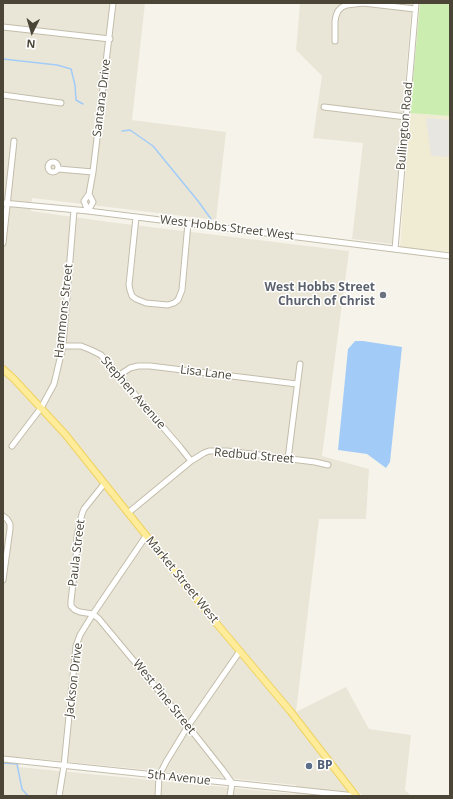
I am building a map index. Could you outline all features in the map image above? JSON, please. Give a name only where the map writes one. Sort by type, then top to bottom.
[{"type":"main road","name":"Market Street West","points":[[3,369],[65,434],[212,618],[296,718],[356,796]]},
{"type":"street","name":"Santana Drive","points":[[88,211],[93,202],[89,194],[110,39],[113,3]]},
{"type":"street","points":[[335,41],[334,21],[338,11],[347,5],[363,3],[415,9]]},
{"type":"street","name":"Bullington Road","points":[[395,249],[416,3]]},
{"type":"street","points":[[3,27],[110,39]]},
{"type":"street","points":[[3,95],[61,103]]},
{"type":"street","points":[[324,107],[406,117]]},
{"type":"street","points":[[3,243],[5,203],[14,141]]},
{"type":"street","points":[[58,169],[93,172]]},
{"type":"street","name":"West Hobbs Street West","points":[[5,203],[88,211],[450,256]]},
{"type":"street","name":"Hammons Street","points":[[12,446],[41,408],[54,384],[63,346],[74,210]]},
{"type":"street","points":[[136,217],[129,285],[132,296],[136,300],[146,303],[168,305],[178,300],[182,290],[188,223]]},
{"type":"street","name":"Stephen Avenue","points":[[63,346],[81,346],[100,355],[191,461]]},
{"type":"street","points":[[288,459],[300,364]]},
{"type":"street","name":"Lisa Lane","points":[[118,376],[130,368],[150,366],[297,384]]},
{"type":"street","name":"Redbud Street","points":[[128,512],[191,461],[209,451],[227,451],[328,465]]},
{"type":"street","name":"Paula Street","points":[[93,614],[74,610],[71,606],[71,601],[77,536],[82,514],[84,509],[104,484]]},
{"type":"street","points":[[3,516],[10,524],[3,580]]},
{"type":"street","name":"Jackson Drive","points":[[59,796],[64,766],[76,646],[80,635],[93,614],[146,536]]},
{"type":"street","name":"West Pine Street","points":[[93,614],[99,619],[188,726],[232,783]]},
{"type":"street","points":[[158,796],[159,776],[166,762],[188,726],[240,651]]},
{"type":"street","name":"5th Avenue","points":[[3,759],[356,796]]},
{"type":"street","points":[[230,796],[232,783]]},
{"type":"shaded area","points":[[3,3],[145,3],[132,120],[226,132],[216,220],[32,198],[31,211],[349,251],[322,456],[369,469],[366,519],[319,519],[296,712],[346,687],[369,729],[411,735],[405,790],[411,796],[363,796],[357,790],[356,796],[3,796]],"holes":[[[20,757],[296,785],[295,794],[19,767]]]},
{"type":"shaded area","points":[[300,3],[412,3],[392,244],[352,239],[363,143],[313,138],[322,76],[296,50]]},
{"type":"shaded area","points":[[410,113],[450,116],[450,252],[400,247]]},
{"type":"shaded area","points":[[426,118],[450,120],[450,157],[431,156]]},
{"type":"green space","points":[[420,3],[450,3],[450,116],[410,113]]},
{"type":"water","points":[[355,341],[402,347],[390,462],[386,468],[367,454],[338,450],[348,349]]},
{"type":"waterway","points":[[3,59],[57,65],[71,69],[75,85],[76,100],[83,104]]},
{"type":"waterway","points":[[122,131],[130,130],[153,146],[211,219]]},
{"type":"waterway","points":[[3,763],[17,764],[22,789],[28,796]]},
{"type":"place","name":"West Hobbs Street Church of Christ","points":[[383,295]]},
{"type":"place","name":"BP","points":[[309,766]]}]
